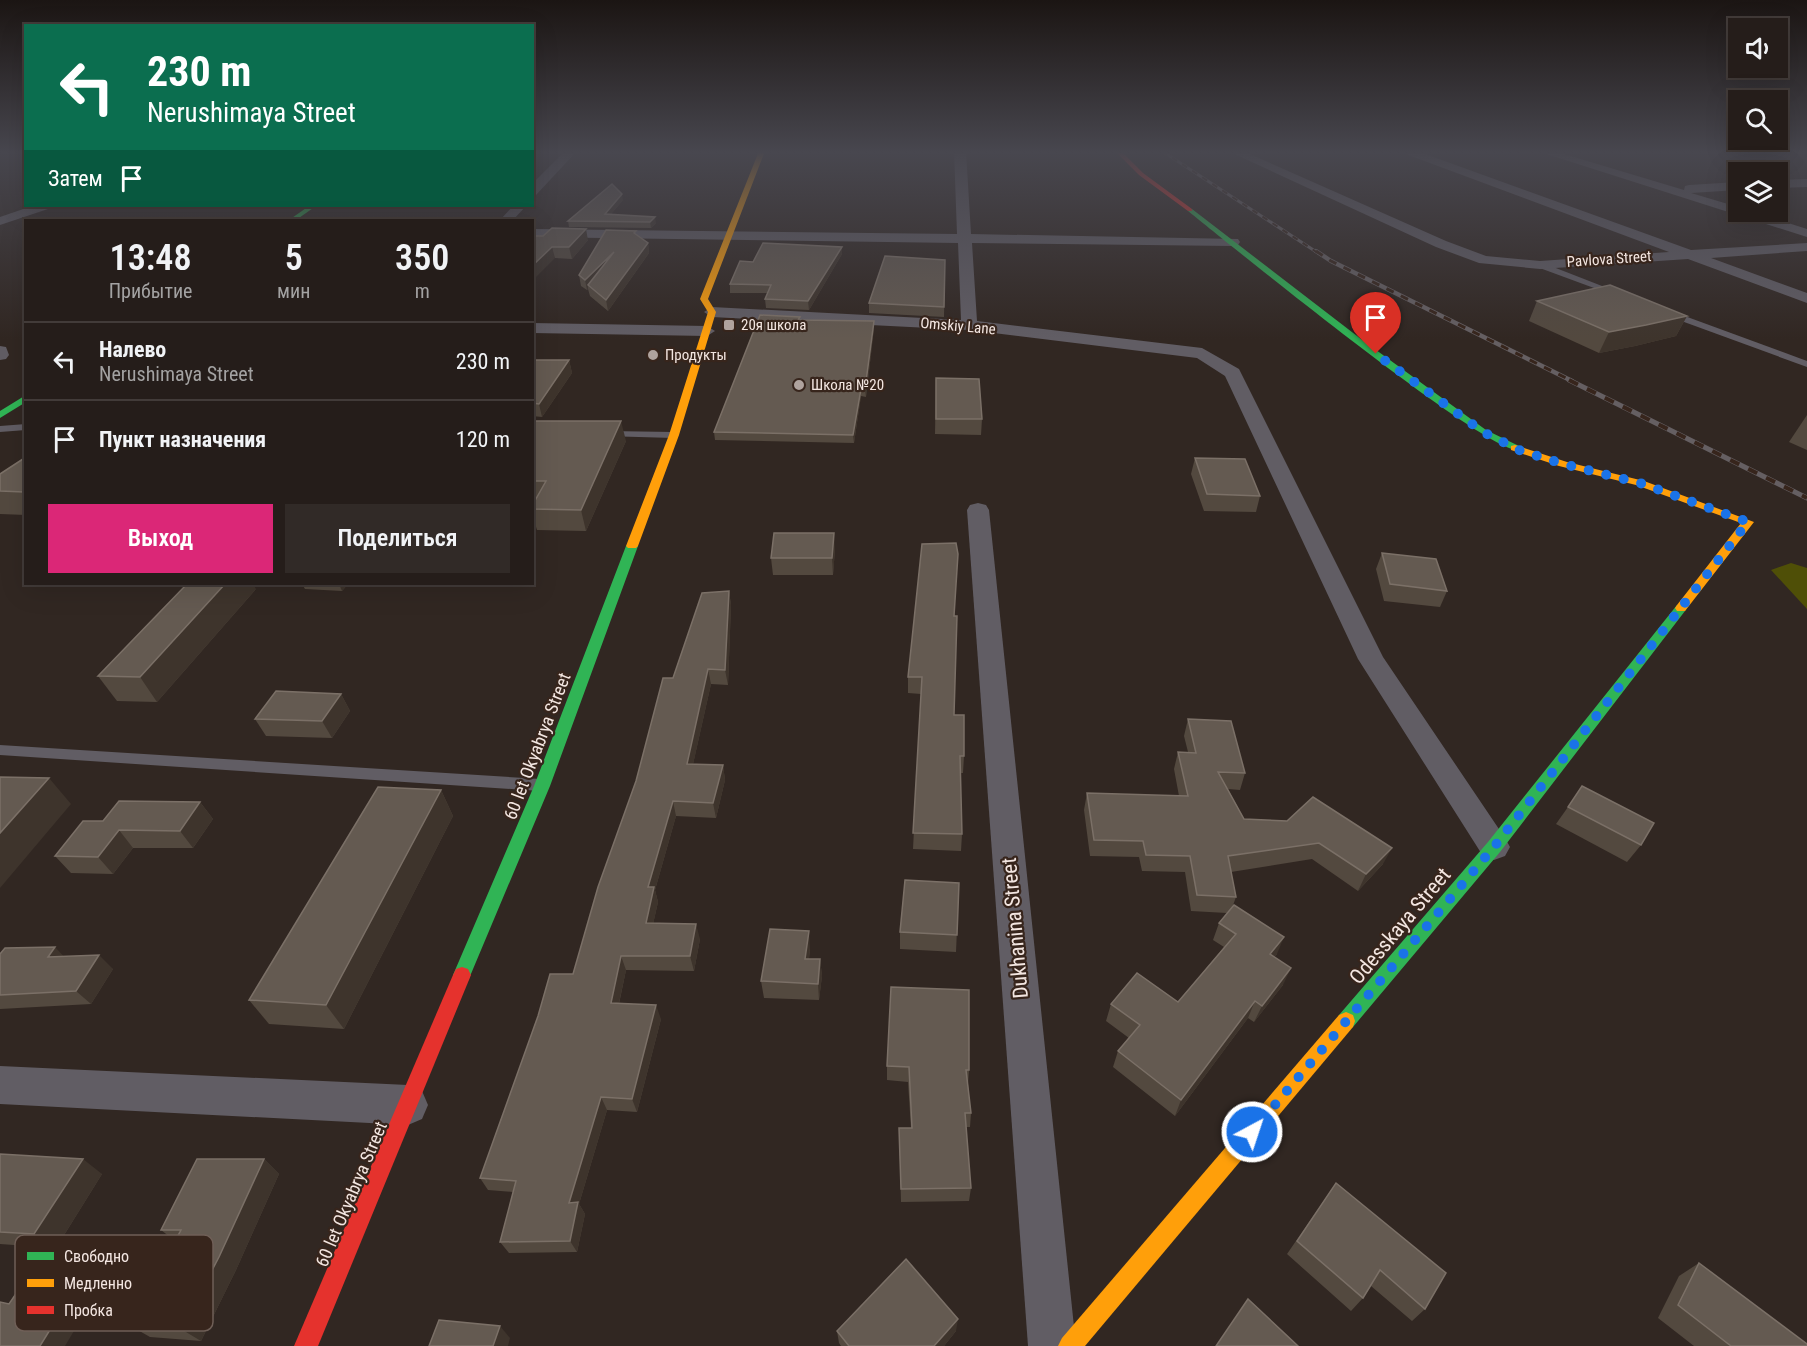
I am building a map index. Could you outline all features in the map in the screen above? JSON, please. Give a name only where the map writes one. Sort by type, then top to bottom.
[{"type":"street","points":[[0,221],[21,214]]},
{"type":"street","name":"60 let Okyabrya Street","points":[[306,1346],[542,786],[674,435],[712,312],[704,299],[737,214]]},
{"type":"street","points":[[964,214],[969,325]]},
{"type":"street","points":[[1195,214],[1233,242]]},
{"type":"street","name":"Pavlova Street","points":[[1374,214],[1441,244],[1484,260],[1540,265],[1687,253],[1807,247]]},
{"type":"street","points":[[1579,214],[1807,298]]},
{"type":"street","points":[[1774,222],[1807,233]]},
{"type":"street","points":[[534,233],[1233,242]]},
{"type":"street","name":"Odesskaya Street","points":[[1071,1346],[1494,847],[1748,522],[1640,483],[1563,464],[1519,450],[1483,432],[1358,341],[1233,242]]},
{"type":"street","name":"Omskiy Lane","points":[[712,312],[969,325],[1202,353],[1233,373],[1371,659],[1494,847]]},
{"type":"street","points":[[534,328],[707,331]]},
{"type":"street","points":[[0,415],[24,399]]},
{"type":"street","name":"Dukhanina Street","points":[[978,510],[1052,1346]]},
{"type":"street","points":[[0,1085],[408,1106]]},
{"type":"lane","points":[[1540,265],[1622,296]]},
{"type":"lane","points":[[1655,308],[1807,364]]},
{"type":"lane","points":[[0,429],[24,427]]},
{"type":"lane","points":[[591,433],[674,435]]},
{"type":"lane","points":[[0,750],[542,786]]},
{"type":"shaded area","points":[[1791,563],[1807,568],[1807,609],[1771,570]]},
{"type":"building","points":[[577,214],[655,217],[650,222],[568,221]]},
{"type":"building","points":[[552,228],[586,229],[569,247],[552,247],[534,264],[534,236],[543,236]]},
{"type":"building","points":[[606,230],[636,231],[634,233],[648,243],[606,300],[588,285],[614,252],[585,280],[579,275]]},
{"type":"building","points":[[763,243],[842,247],[808,301],[765,299],[771,285],[730,284],[740,261],[753,262]]},
{"type":"building","points":[[885,256],[945,260],[944,307],[869,303]]},
{"type":"building","points":[[1610,285],[1687,316],[1609,332],[1537,301]]},
{"type":"building","name":"Школа №20","points":[[760,315],[800,317],[798,320],[874,321],[865,389],[861,389],[853,435],[714,432]]},
{"type":"building","points":[[536,360],[569,360],[539,404],[534,403],[534,362]]},
{"type":"building","points":[[936,378],[979,379],[982,419],[936,419]]},
{"type":"building","points":[[534,421],[621,421],[581,510],[534,509],[534,502],[546,481],[534,481]]},
{"type":"building","points":[[24,458],[24,492],[0,491],[0,474]]},
{"type":"building","points":[[1195,458],[1245,459],[1260,496],[1207,494]]},
{"type":"building","points":[[774,533],[834,533],[832,558],[771,558]]},
{"type":"building","points":[[956,543],[958,554],[954,616],[957,616],[954,715],[964,715],[964,756],[960,756],[962,834],[913,833],[922,677],[908,677],[922,544]]},
{"type":"building","points":[[1382,553],[1436,559],[1447,591],[1390,584]]},
{"type":"building","points":[[186,585],[224,585],[140,677],[98,676]]},
{"type":"building","points":[[729,591],[725,670],[708,669],[687,764],[723,765],[713,803],[673,801],[648,887],[654,887],[646,923],[696,924],[690,956],[621,956],[611,1003],[656,1005],[632,1099],[601,1097],[569,1203],[578,1202],[570,1241],[500,1242],[516,1181],[480,1178],[538,1016],[550,974],[573,974],[598,887],[636,781],[663,678],[673,678],[702,593]]},
{"type":"building","points":[[276,691],[341,694],[322,721],[255,719]]},
{"type":"building","points":[[1188,719],[1231,721],[1245,773],[1218,772],[1244,819],[1287,821],[1313,797],[1392,848],[1366,874],[1319,843],[1228,856],[1236,897],[1197,895],[1190,856],[1146,855],[1143,841],[1094,840],[1087,793],[1188,796],[1178,752],[1196,753]]},
{"type":"building","points":[[0,777],[49,778],[0,833]]},
{"type":"building","points":[[1582,786],[1654,823],[1641,845],[1568,807]]},
{"type":"building","points":[[378,787],[441,790],[326,1005],[249,1000]]},
{"type":"building","points":[[119,801],[200,802],[180,831],[119,830],[98,857],[55,856],[83,821],[103,821]]},
{"type":"building","points":[[905,880],[959,883],[957,935],[900,932]]},
{"type":"building","points":[[1234,905],[1284,937],[1270,954],[1291,968],[1262,1006],[1255,1001],[1181,1100],[1118,1051],[1140,1025],[1111,1004],[1137,973],[1178,1002],[1236,934],[1219,923]]},
{"type":"building","points":[[770,929],[809,931],[805,959],[820,959],[818,984],[761,981]]},
{"type":"building","points":[[55,947],[48,957],[99,955],[76,991],[0,995],[0,954],[5,948]]},
{"type":"building","points":[[891,987],[969,990],[969,1070],[966,1070],[971,1113],[965,1113],[971,1188],[901,1189],[899,1128],[912,1128],[909,1067],[887,1066]]},
{"type":"building","points":[[0,1154],[83,1159],[34,1234],[0,1232]]},
{"type":"building","points":[[197,1159],[264,1159],[213,1268],[213,1235],[178,1235],[181,1230],[161,1230]]},
{"type":"building","points":[[1336,1183],[1446,1273],[1425,1309],[1380,1270],[1363,1298],[1297,1241]]},
{"type":"building","points":[[906,1259],[958,1319],[934,1346],[849,1346],[837,1331]]},
{"type":"building","points":[[1699,1263],[1807,1346],[1731,1346],[1678,1305]]},
{"type":"building","points":[[15,1295],[15,1331],[49,1331],[40,1346],[0,1346],[0,1302],[9,1304]]},
{"type":"building","points":[[1248,1299],[1298,1346],[1216,1346]]},
{"type":"building","points":[[439,1320],[500,1326],[493,1346],[429,1346]]},
{"type":"railway","points":[[1258,214],[1318,253]]},
{"type":"railway","points":[[1316,251],[1331,261],[1572,381]]},
{"type":"railway","points":[[1569,380],[1807,498]]},
{"type":"traffic: fast","points":[[294,219],[301,214]]},
{"type":"traffic: fast","points":[[1195,214],[1358,341],[1483,432],[1515,448]]},
{"type":"traffic: fast","points":[[0,415],[24,399]]},
{"type":"traffic: fast","points":[[462,975],[542,786],[632,546]]},
{"type":"traffic: fast","points":[[1346,1021],[1494,847],[1681,608]]},
{"type":"traffic: slow","points":[[632,546],[674,435],[712,312],[704,299],[737,214]]},
{"type":"traffic: slow","points":[[1515,448],[1563,464],[1640,483],[1748,522],[1681,608]]},
{"type":"traffic: slow","points":[[1070,1346],[1346,1021]]},
{"type":"traffic: jam","points":[[306,1346],[462,975]]},
{"type":"place","name":"20я школа","points":[[729,325]]},
{"type":"place","name":"Продукты","points":[[653,355]]},
{"type":"place","name":"Школа №20","points":[[799,385]]},
{"type":"route","points":[[1252,1132],[1494,847],[1748,522],[1640,483],[1563,464],[1519,450],[1483,432],[1376,354]]}]
